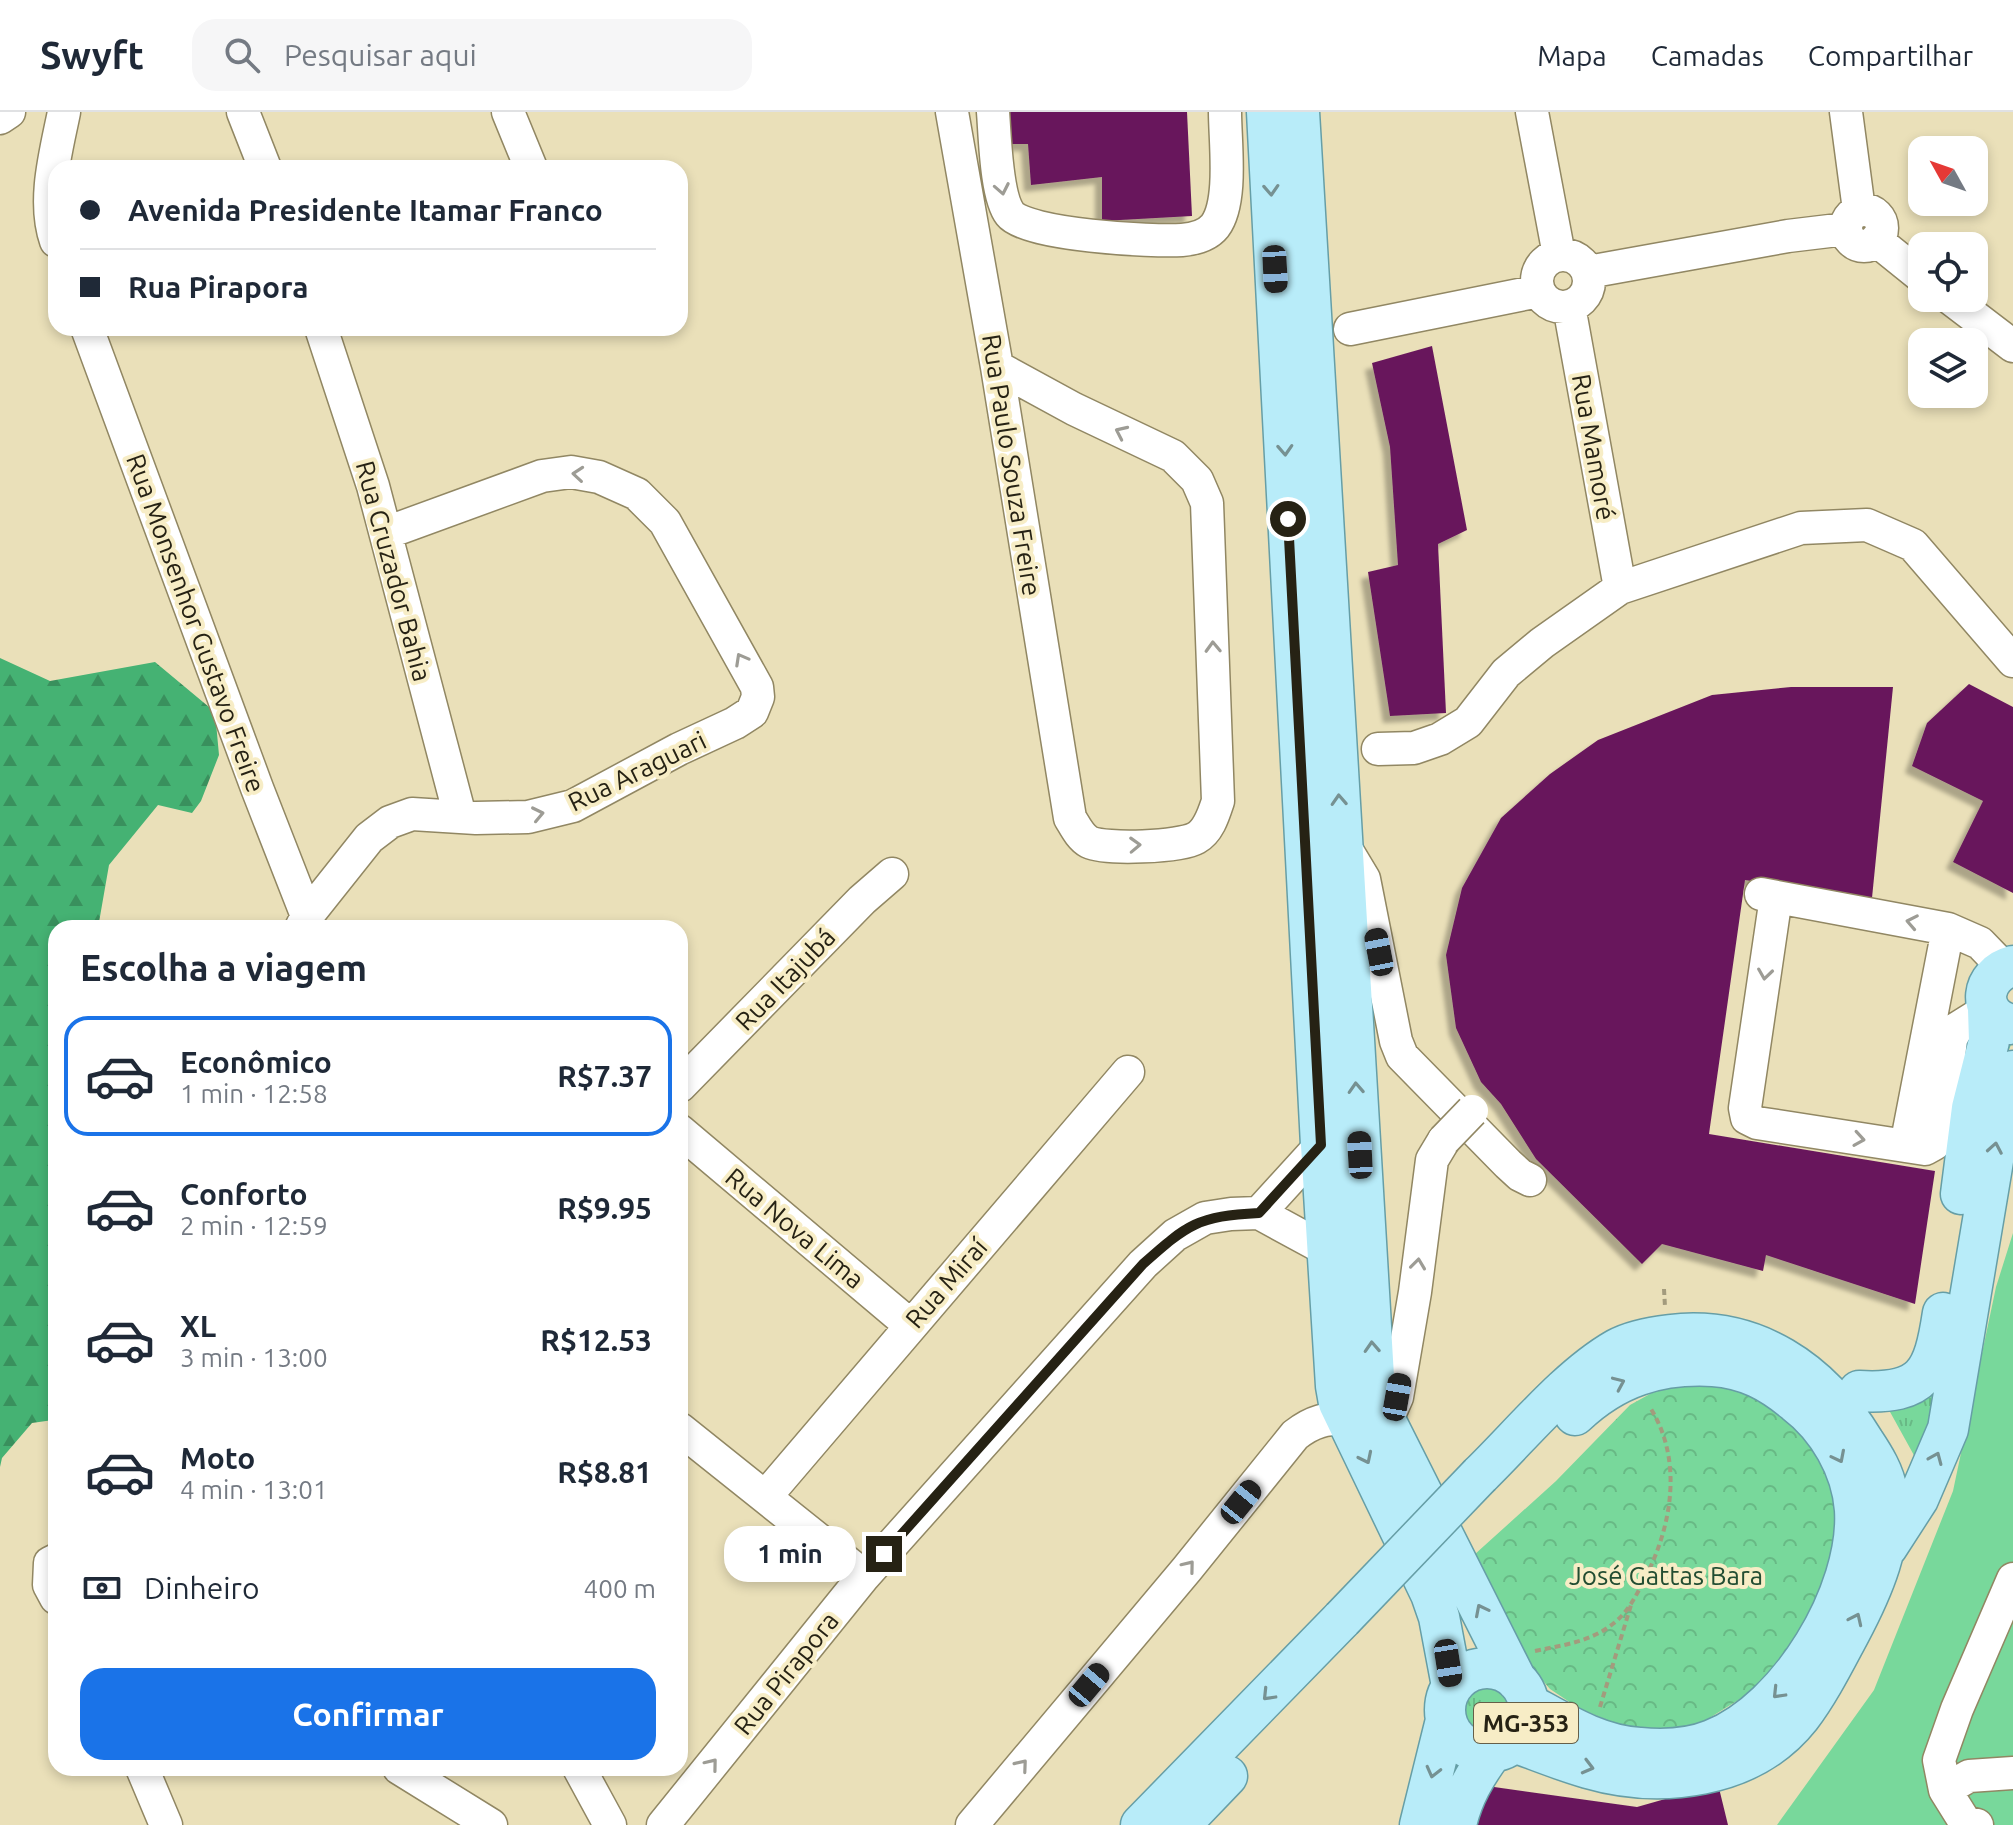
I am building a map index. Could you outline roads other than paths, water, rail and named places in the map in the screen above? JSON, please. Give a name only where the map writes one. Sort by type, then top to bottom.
[{"type":"main road","name":"MG-353","points":[[1267,112],[1336,1386],[1339,1403],[1367,1421],[1517,1680],[1528,1718],[1523,1731],[1477,1773],[1465,1796],[1456,1825]]},
{"type":"main road","name":"MG-353","points":[[1299,112],[1375,1394],[1367,1421],[1439,1617],[1449,1703],[1458,1741],[1480,1752],[1503,1747]]},
{"type":"main road","points":[[1859,1391],[1899,1390],[1918,1381],[1931,1363],[1939,1340],[1972,1108],[1989,1041],[2001,1017],[1987,990],[1995,974],[2010,966]]},
{"type":"main road","points":[[1503,1747],[1589,1769],[1621,1774],[1677,1776],[1714,1772],[1740,1764],[1768,1747],[1799,1718],[1855,1622],[1885,1550],[1918,1499],[1948,1429],[2004,1095],[2013,1071]]},
{"type":"main road","points":[[1495,1472],[1547,1384],[1574,1355],[1665,1301],[1694,1309],[1725,1309],[1781,1326],[1842,1371],[1871,1408],[1886,1445],[1889,1526],[1885,1550]]},
{"type":"main road","points":[[1180,1825],[1352,1626],[1584,1372],[1620,1347],[1651,1338],[1708,1332],[1762,1347],[1792,1363],[1836,1401],[1880,1468],[1886,1487]]},
{"type":"main road","points":[[1495,1472],[1616,1383],[1650,1371],[1694,1365],[1723,1367],[1766,1380],[1805,1409],[1823,1429],[1841,1460],[1855,1510],[1850,1566],[1825,1624],[1804,1663],[1776,1697],[1740,1726],[1710,1741],[1673,1748],[1637,1748],[1572,1729],[1517,1680]]},
{"type":"main road","points":[[1141,1825],[1352,1626]]},
{"type":"main road","name":"MG-353","points":[[1420,1825],[1449,1703],[1471,1671],[1495,1669],[1517,1680]]},
{"type":"street","points":[[0,118],[9,112]]},
{"type":"street","points":[[55,160],[64,112]]},
{"type":"street","points":[[243,112],[262,160]]},
{"type":"street","points":[[508,112],[528,160]]},
{"type":"street","name":"Rua Paulo Souza Freire","points":[[952,112],[1070,818],[1089,842],[1107,846],[1179,843],[1198,838],[1211,822],[1218,801],[1219,773],[1207,503],[1197,480],[1173,456],[1074,409],[997,367]]},
{"type":"street","points":[[993,112],[1003,199],[1010,216],[1028,225],[1140,241],[1185,240],[1207,234],[1217,224],[1225,198],[1225,112]]},
{"type":"street","points":[[1532,112],[1559,255]]},
{"type":"street","points":[[1846,112],[1852,220],[1847,235],[1855,243],[1866,245],[1876,240],[1908,266]]},
{"type":"street","points":[[1588,272],[1788,236],[1852,220]]},
{"type":"street","points":[[1559,255],[1580,260],[1588,272],[1587,291],[1581,300],[1569,306],[1548,302],[1539,291],[1537,278],[1542,266],[1559,255]]},
{"type":"street","points":[[1350,329],[1539,291]]},
{"type":"street","name":"Rua Mamoré","points":[[1569,306],[1620,588]]},
{"type":"street","points":[[1968,312],[2013,346]]},
{"type":"street","name":"Rua Monsenhor Gustavo Freire","points":[[90,336],[303,920]]},
{"type":"street","name":"Rua Cruzador Bahia","points":[[324,336],[373,486],[460,816]]},
{"type":"street","name":"Rua Araguari","points":[[306,920],[369,838],[390,822],[412,814],[528,817],[573,806],[735,723],[752,712],[758,697],[757,687],[665,522],[637,494],[599,477],[571,472],[542,476],[386,533]]},
{"type":"street","points":[[1378,749],[1414,748],[1440,739],[1468,722],[1506,673],[1542,643],[1620,588],[1801,528],[1867,525],[1913,545],[2013,661]]},
{"type":"street","points":[[1341,841],[1364,879],[1396,1041],[1402,1056],[1508,1164],[1530,1180]]},
{"type":"street","name":"Rua Itajubá","points":[[688,1078],[862,900],[892,874]]},
{"type":"street","points":[[2001,1017],[1956,1029],[1951,1039],[1940,1135],[1934,1144],[1925,1149],[1757,1123],[1747,1118],[1745,1108],[1769,895],[1948,929],[1980,943],[2010,966]]},
{"type":"street","points":[[1906,1146],[1948,929]]},
{"type":"street","name":"Rua Miraí","points":[[766,1496],[1128,1072]]},
{"type":"street","points":[[972,1825],[1295,1435],[1325,1418],[1367,1421],[1397,1397],[1415,1292],[1432,1160],[1444,1140],[1478,1106]]},
{"type":"street","name":"Rua Nova Lima","points":[[688,1138],[910,1325]]},
{"type":"street","points":[[1321,1145],[1259,1213],[1327,1250]]},
{"type":"street","name":"Rua Pirapora","points":[[663,1825],[864,1576],[1143,1264],[1175,1235],[1205,1218],[1259,1213]]},
{"type":"street","points":[[688,1443],[766,1496],[864,1576]]},
{"type":"street","points":[[1977,1825],[1965,1822],[1945,1790],[1939,1760],[1957,1709],[2013,1579]]},
{"type":"street","points":[[1945,1790],[1969,1776],[2013,1773]]},
{"type":"street","points":[[145,1776],[166,1825]]},
{"type":"street","points":[[412,1776],[491,1825]]},
{"type":"street","points":[[583,1776],[610,1825]]},
{"type":"park label","name":"José Gattas Bara","points":[[1666,1575]]}]
